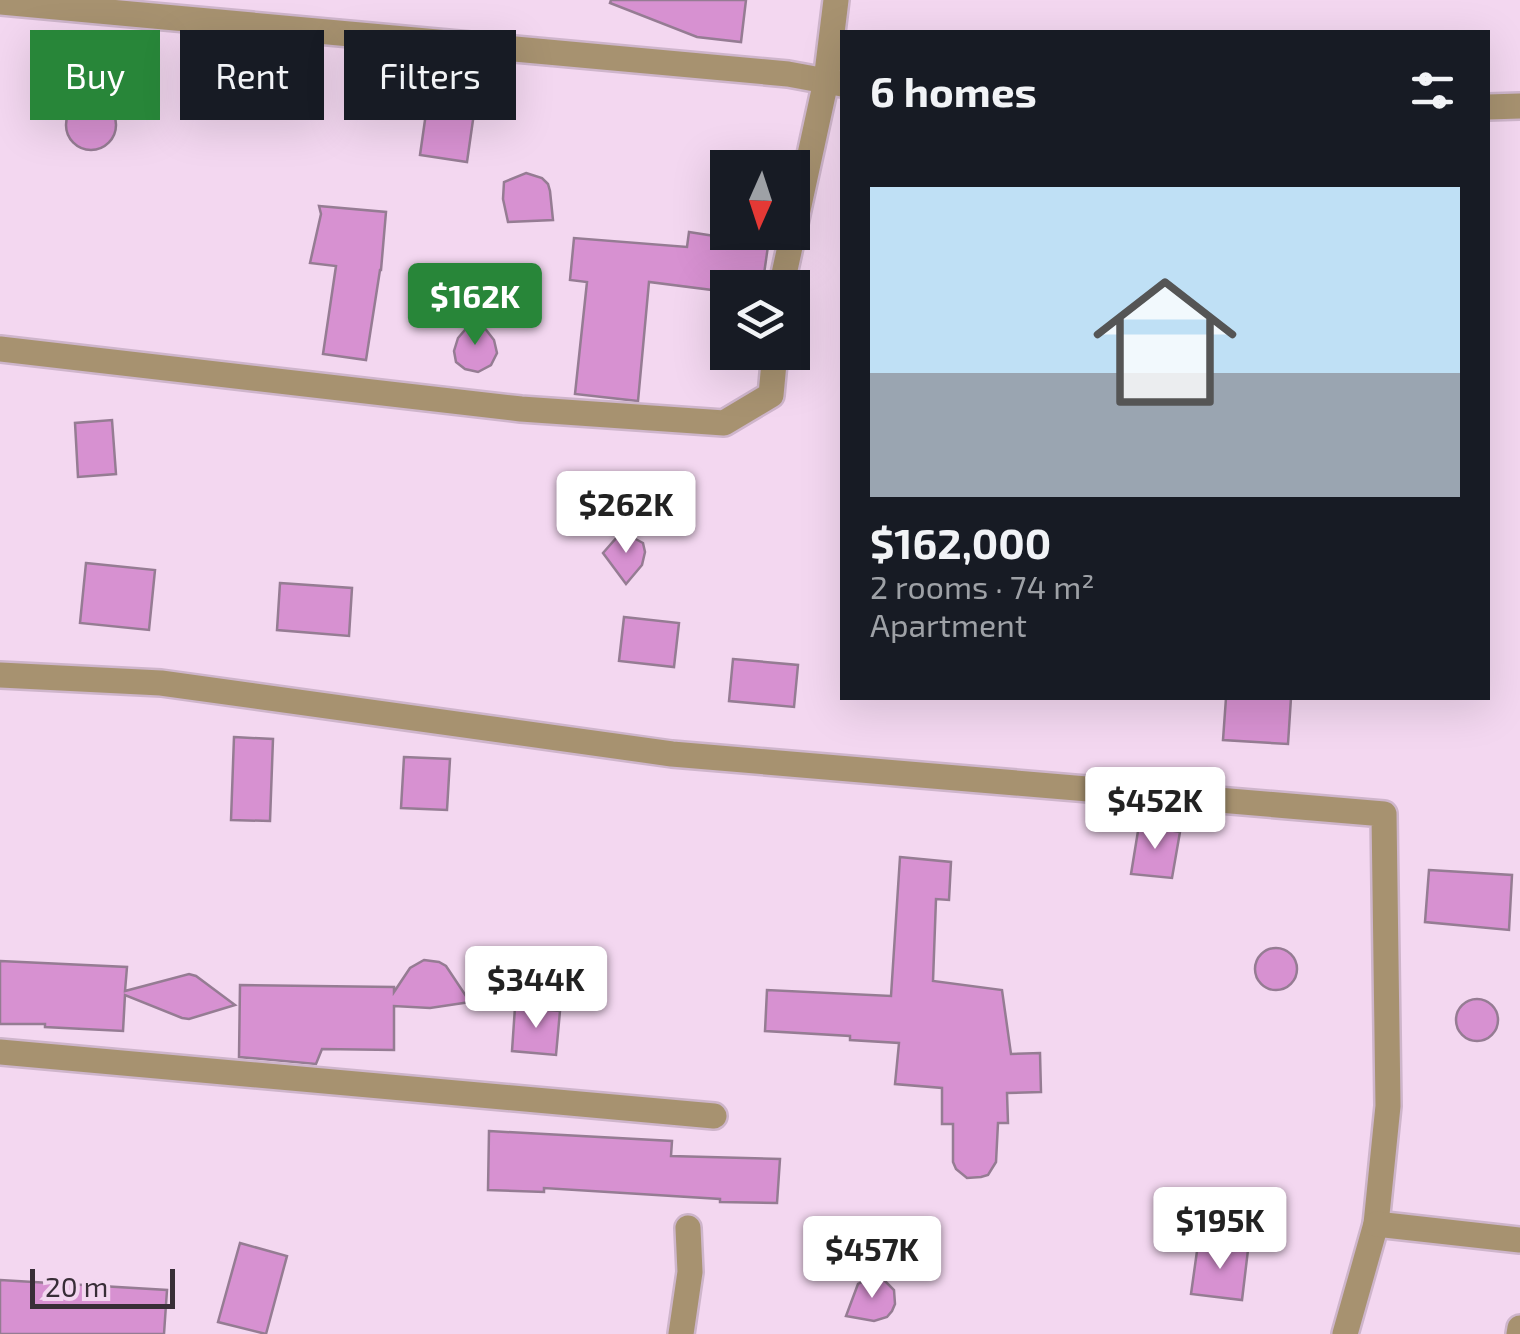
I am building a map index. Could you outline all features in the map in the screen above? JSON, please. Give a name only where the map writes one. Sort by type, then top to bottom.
[{"type":"street","points":[[786,270],[834,82],[836,0]]},
{"type":"street","points":[[0,2],[788,74],[834,82]]},
{"type":"street","points":[[1490,107],[1520,106]]},
{"type":"street","points":[[0,349],[520,409],[724,423],[771,394],[773,370]]},
{"type":"street","points":[[0,676],[161,682],[672,754],[1384,814],[1388,1106],[1376,1224],[1346,1334]]},
{"type":"street","points":[[0,1052],[714,1116]]},
{"type":"street","points":[[1376,1224],[1520,1240]]},
{"type":"street","points":[[681,1334],[690,1272],[688,1228]]},
{"type":"building","points":[[746,0],[741,42],[697,37],[610,3]]},
{"type":"building","points":[[67,120],[115,120],[114,135],[101,148],[81,148],[68,135]]},
{"type":"building","points":[[425,120],[473,120],[467,162],[420,155]]},
{"type":"building","points":[[526,173],[548,184],[553,220],[508,222],[504,182]]},
{"type":"building","points":[[319,206],[386,212],[366,360],[323,354],[336,266],[310,263],[321,214]]},
{"type":"building","points":[[689,232],[710,235],[710,250],[767,250],[765,270],[710,270],[710,290],[649,282],[638,401],[575,394],[587,282],[570,280],[574,238],[687,247]]},
{"type":"building","points":[[476,317],[494,340],[497,353],[491,365],[478,372],[456,362],[454,351],[458,338]]},
{"type":"building","points":[[112,420],[116,474],[78,477],[75,423]]},
{"type":"building","points":[[628,535],[643,543],[645,552],[642,565],[626,584],[603,553],[618,536]]},
{"type":"building","points":[[86,563],[155,570],[149,630],[80,623]]},
{"type":"building","points":[[280,583],[352,588],[349,636],[277,630]]},
{"type":"building","points":[[624,617],[679,623],[674,667],[619,661]]},
{"type":"building","points":[[733,659],[798,665],[794,707],[729,701]]},
{"type":"building","points":[[1226,700],[1291,700],[1288,744],[1223,740]]},
{"type":"building","points":[[234,737],[273,739],[270,821],[231,820]]},
{"type":"building","points":[[404,757],[450,759],[447,810],[401,808]]},
{"type":"building","points":[[1139,825],[1180,832],[1172,878],[1131,874]]},
{"type":"building","points":[[900,857],[951,862],[949,900],[936,899],[933,981],[1002,990],[1011,1054],[1040,1053],[1041,1092],[1007,1093],[1008,1123],[998,1123],[996,1162],[988,1175],[981,1177],[967,1178],[956,1169],[953,1124],[942,1124],[942,1088],[895,1084],[899,1043],[765,1031],[767,990],[891,996]]},
{"type":"building","points":[[1429,870],[1512,875],[1509,930],[1425,922]]},
{"type":"building","points":[[1276,948],[1291,954],[1297,969],[1291,984],[1276,990],[1261,984],[1255,969],[1261,954]]},
{"type":"building","points":[[424,960],[446,966],[470,1002],[430,1008],[394,1006],[394,1050],[322,1049],[316,1064],[239,1057],[240,985],[394,987],[394,992],[410,968]]},
{"type":"building","points":[[0,961],[127,967],[125,991],[189,974],[235,1005],[189,1019],[125,995],[123,1031],[0,1024]]},
{"type":"building","points":[[1477,999],[1492,1005],[1498,1020],[1492,1035],[1477,1041],[1462,1035],[1456,1020],[1462,1005]]},
{"type":"building","points":[[515,1007],[560,1011],[556,1055],[512,1051]]},
{"type":"building","points":[[489,1131],[672,1141],[671,1156],[780,1159],[777,1203],[544,1188],[544,1192],[488,1190]]},
{"type":"building","points":[[240,1243],[287,1256],[266,1334],[218,1322]]},
{"type":"building","points":[[1198,1244],[1248,1250],[1242,1300],[1191,1294]]},
{"type":"building","points":[[870,1278],[884,1280],[894,1290],[892,1311],[874,1321],[846,1316],[858,1284]]},
{"type":"building","points":[[0,1280],[167,1290],[164,1334],[0,1334]]}]
